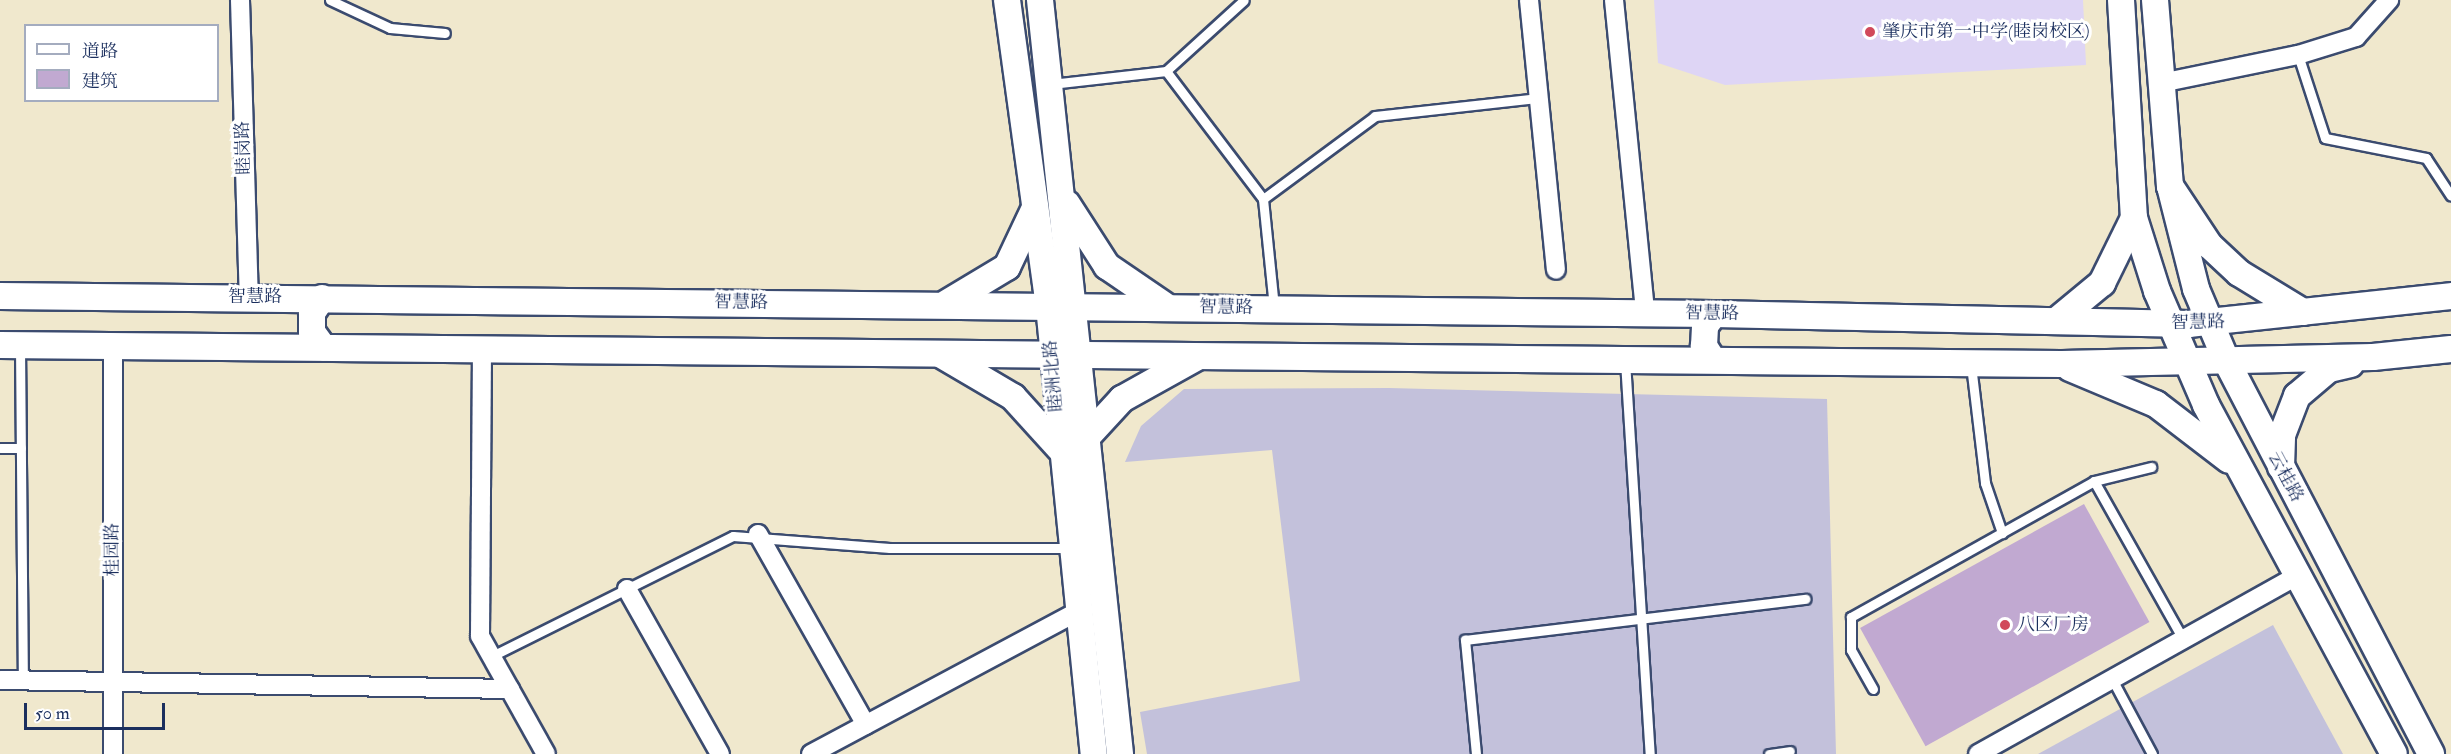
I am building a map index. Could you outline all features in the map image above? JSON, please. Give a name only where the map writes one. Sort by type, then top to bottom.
[{"type":"main road","name":"睦洲北路","points":[[1007,0],[1035,207],[1061,306],[1079,355],[1120,754]]},
{"type":"main road","name":"睦洲北路","points":[[1040,0],[1061,195],[1061,306],[1051,355],[1094,754]]},
{"type":"main road","points":[[2056,321],[2102,283],[2134,218],[2121,0]]},
{"type":"main road","name":"云桂路","points":[[2155,0],[2170,186],[2196,289],[2226,360],[2281,470],[2431,754]]},
{"type":"main road","points":[[2170,186],[2217,252],[2239,273],[2303,312]]},
{"type":"main road","points":[[1061,195],[1107,267],[1167,307]]},
{"type":"main road","points":[[943,305],[1007,267],[1035,207]]},
{"type":"main road","name":"云桂路","points":[[2134,218],[2170,323],[2186,361],[2239,468],[2394,754]]},
{"type":"main road","name":"智慧路","points":[[0,296],[1274,308],[2170,323],[2211,323],[2451,296]]},
{"type":"main road","points":[[322,298],[312,313],[312,332],[323,347]]},
{"type":"main road","points":[[1713,360],[1704,345],[1705,326],[1714,314]]},
{"type":"main road","name":"智慧路","points":[[10,345],[2062,364],[2373,357],[2451,349]]},
{"type":"main road","points":[[940,354],[1012,397],[1062,451]]},
{"type":"main road","points":[[1087,437],[1122,399],[1198,356]]},
{"type":"main road","points":[[2281,470],[2282,435],[2297,396],[2330,369],[2373,357]]},
{"type":"main road","points":[[2062,364],[2156,404],[2239,468]]},
{"type":"street","name":"睦岗路","points":[[240,0],[249,297]]},
{"type":"street","points":[[1529,0],[1556,270]]},
{"type":"street","points":[[1614,0],[1645,313]]},
{"type":"street","points":[[2161,83],[2298,55],[2356,37],[2389,0]]},
{"type":"street","name":"桂园路","points":[[113,346],[113,754]]},
{"type":"street","points":[[482,349],[480,636],[546,754]]},
{"type":"street","points":[[758,534],[866,725]]},
{"type":"street","points":[[1978,754],[2297,576]]},
{"type":"street","points":[[627,589],[720,754]]},
{"type":"street","points":[[811,754],[1079,611]]},
{"type":"street","points":[[0,680],[113,680],[510,689]]},
{"type":"lane","points":[[330,0],[390,28],[445,33]]},
{"type":"lane","points":[[1049,84],[1166,71],[1244,0]]},
{"type":"lane","points":[[2298,55],[2325,138],[2426,158],[2451,196]]},
{"type":"lane","points":[[1166,71],[1263,200],[1274,308]]},
{"type":"lane","points":[[1263,200],[1375,116],[1539,98]]},
{"type":"lane","points":[[10,345],[21,448],[23,680]]},
{"type":"lane","points":[[1624,359],[1650,754]]},
{"type":"lane","points":[[1971,363],[1985,483],[2002,533]]},
{"type":"lane","points":[[0,448],[21,448]]},
{"type":"lane","points":[[1873,689],[1851,650],[1851,617],[2094,481],[2151,467]]},
{"type":"lane","points":[[2094,481],[2183,639]]},
{"type":"lane","points":[[492,656],[733,536],[758,534],[890,548],[1072,548]]},
{"type":"lane","points":[[1476,754],[1465,640],[1806,599]]},
{"type":"lane","points":[[2112,679],[2152,754]]},
{"type":"lane","points":[[1769,754],[1790,751]]},
{"type":"shaded area","name":"肇庆市第一中学(睦岗校区)","points":[[1654,0],[2083,0],[2086,65],[1725,85],[1658,63]]},
{"type":"shaded area","points":[[1389,388],[1827,399],[1836,754],[1147,754],[1140,712],[1300,681],[1272,450],[1125,462],[1141,426],[1184,389]]},
{"type":"shaded area","points":[[2273,625],[2343,754],[2038,754]]},
{"type":"building","name":"八区厂房","points":[[2084,504],[2149,622],[1926,746],[1860,628]]},
{"type":"place","name":"肇庆市第一中学(睦岗校区)","points":[[1870,32]]},
{"type":"place","name":"八区厂房","points":[[2005,625]]}]
